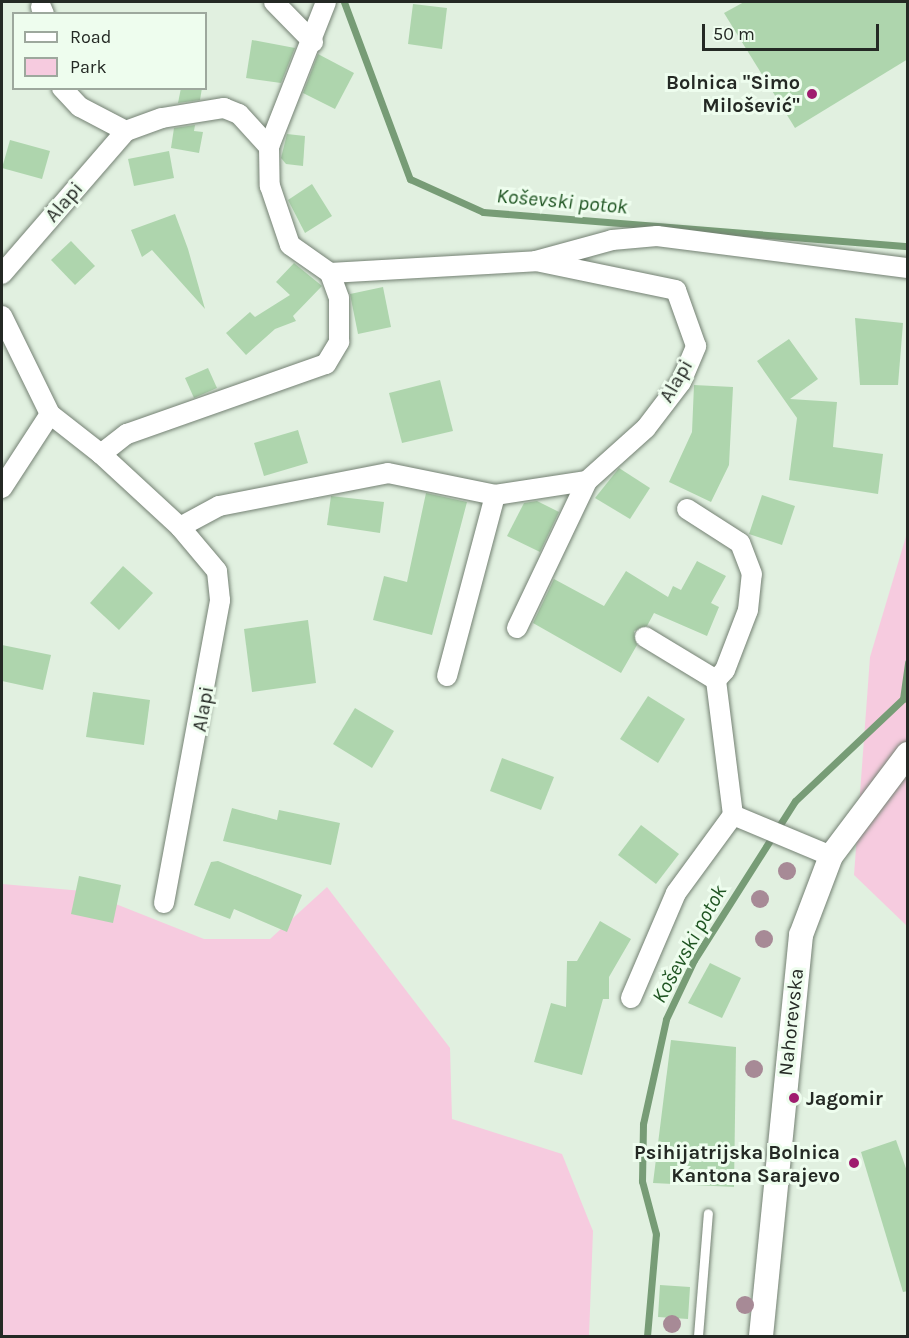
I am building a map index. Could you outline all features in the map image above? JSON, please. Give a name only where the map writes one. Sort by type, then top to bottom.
[{"type":"street","points":[[274,2],[313,42]]},
{"type":"street","points":[[294,2],[313,42]]},
{"type":"street","points":[[101,454],[127,434],[326,364],[339,342],[339,298],[330,273],[290,245],[270,186],[269,147],[313,42],[326,2]]},
{"type":"street","points":[[64,90],[80,107],[126,131]]},
{"type":"street","name":"Alapi","points":[[2,274],[126,131],[162,118],[224,108],[239,114],[269,147]]},
{"type":"street","name":"Alapi","points":[[330,273],[536,261],[612,240],[657,236],[908,268]]},
{"type":"street","name":"Alapi","points":[[517,627],[587,481],[646,428],[681,382],[696,346],[676,290],[536,261]]},
{"type":"street","name":"Alapi","points":[[2,316],[50,414],[101,454],[180,527],[217,571],[220,600],[164,903]]},
{"type":"street","points":[[2,488],[50,414]]},
{"type":"street","points":[[180,527],[219,506],[388,473],[495,495],[587,481]]},
{"type":"street","points":[[447,676],[495,495]]},
{"type":"street","points":[[631,998],[676,893],[733,815],[716,680],[748,610],[752,574],[740,543],[687,509]]},
{"type":"street","points":[[645,637],[716,680]]},
{"type":"street","name":"Nahorevska","points":[[761,1336],[792,988],[801,934],[831,856],[908,754]]},
{"type":"street","points":[[733,815],[831,856]]},
{"type":"lane","points":[[698,1336],[708,1213]]},
{"type":"green space","points":[[907,533],[907,926],[854,875],[870,657]]},
{"type":"green space","points":[[2,884],[83,891],[204,939],[270,939],[327,887],[450,1048],[452,1119],[562,1154],[593,1231],[589,1336],[2,1336]]},
{"type":"building","name":"Bolnica \"Simo Milošević\"","points":[[744,2],[908,2],[908,59],[795,128],[724,13]]},
{"type":"building","points":[[413,4],[447,8],[442,49],[408,44]]},
{"type":"building","points":[[252,40],[295,48],[281,83],[246,78]]},
{"type":"building","points":[[318,54],[354,73],[335,109],[303,93]]},
{"type":"building","points":[[181,90],[202,90],[200,100],[178,103]]},
{"type":"building","points":[[195,125],[194,131],[203,132],[199,153],[171,148],[174,128]]},
{"type":"building","points":[[287,134],[305,136],[303,166],[286,164],[281,158]]},
{"type":"building","points":[[10,140],[50,151],[42,179],[2,168]]},
{"type":"building","points":[[169,151],[174,178],[134,186],[128,159]]},
{"type":"building","points":[[312,184],[332,216],[305,233],[288,200]]},
{"type":"building","points":[[175,214],[188,249],[205,309],[152,250],[142,257],[131,230]]},
{"type":"building","points":[[71,241],[95,266],[75,285],[51,260]]},
{"type":"building","points":[[294,263],[322,286],[293,316],[296,321],[275,329],[246,355],[226,333],[250,312],[255,317],[290,295],[276,282]]},
{"type":"building","points":[[383,287],[391,327],[358,334],[350,294]]},
{"type":"building","points":[[855,318],[903,323],[898,385],[860,385]]},
{"type":"building","points":[[789,339],[818,379],[790,399],[837,402],[833,447],[883,454],[878,494],[789,480],[797,418],[757,361]]},
{"type":"building","points":[[208,368],[217,388],[194,398],[185,378]]},
{"type":"building","points":[[440,380],[453,431],[402,443],[389,393]]},
{"type":"building","points":[[694,385],[733,387],[729,465],[711,502],[669,482],[692,432]]},
{"type":"building","points":[[298,430],[308,463],[264,476],[254,443]]},
{"type":"building","points":[[619,468],[650,488],[630,519],[595,498]]},
{"type":"building","points":[[426,493],[467,502],[432,635],[373,620],[384,576],[407,582]]},
{"type":"building","points":[[762,495],[795,506],[782,545],[749,534]]},
{"type":"building","points":[[331,496],[384,502],[380,533],[327,525]]},
{"type":"building","points":[[537,501],[559,512],[540,552],[507,536],[524,503]]},
{"type":"building","points":[[697,561],[726,576],[711,603],[719,607],[707,636],[654,613],[647,626],[634,631],[637,645],[621,673],[533,623],[554,579],[604,606],[626,571],[668,597],[673,586],[681,590]]},
{"type":"building","points":[[123,566],[153,593],[119,630],[90,603]]},
{"type":"building","points":[[308,620],[316,683],[252,692],[244,629]]},
{"type":"building","points":[[2,645],[51,655],[43,690],[2,681]]},
{"type":"building","points":[[93,692],[150,700],[144,745],[86,737]]},
{"type":"building","points":[[648,696],[685,719],[658,763],[620,739]]},
{"type":"building","points":[[355,708],[394,731],[372,768],[333,744]]},
{"type":"building","points":[[502,758],[554,777],[541,810],[490,791]]},
{"type":"building","points":[[232,808],[277,820],[279,810],[340,823],[331,865],[223,841]]},
{"type":"building","points":[[641,825],[679,854],[656,884],[618,855]]},
{"type":"building","points":[[218,861],[302,895],[287,932],[234,909],[230,919],[194,905],[211,862]]},
{"type":"building","points":[[79,876],[121,885],[113,923],[71,914]]},
{"type":"building","points":[[600,921],[631,939],[609,977],[609,999],[603,999],[582,1075],[534,1062],[551,1003],[566,1007],[567,961],[577,961]]},
{"type":"building","points":[[710,963],[741,978],[722,1018],[688,1003]]},
{"type":"building","points":[[671,1040],[736,1047],[734,1187],[653,1183]]},
{"type":"building","points":[[896,1140],[908,1174],[908,1291],[903,1292],[861,1152]]},
{"type":"building","points":[[660,1285],[690,1287],[688,1319],[658,1317]]},
{"type":"waterway","name":"Koševski potok","points":[[344,2],[410,179],[483,212],[908,246]]},
{"type":"waterway","name":"Koševski potok","points":[[647,1336],[656,1234],[642,1181],[643,1124],[666,1019],[694,960],[795,801],[903,699],[908,662]]},
{"type":"place","name":"Bolnica \"Simo Milošević\"","points":[[812,94]]},
{"type":"place","name":"Jagomir","points":[[794,1098]]},
{"type":"place","name":"Psihijatrijska Bolnica Kantona Sarajevo","points":[[854,1163]]}]
